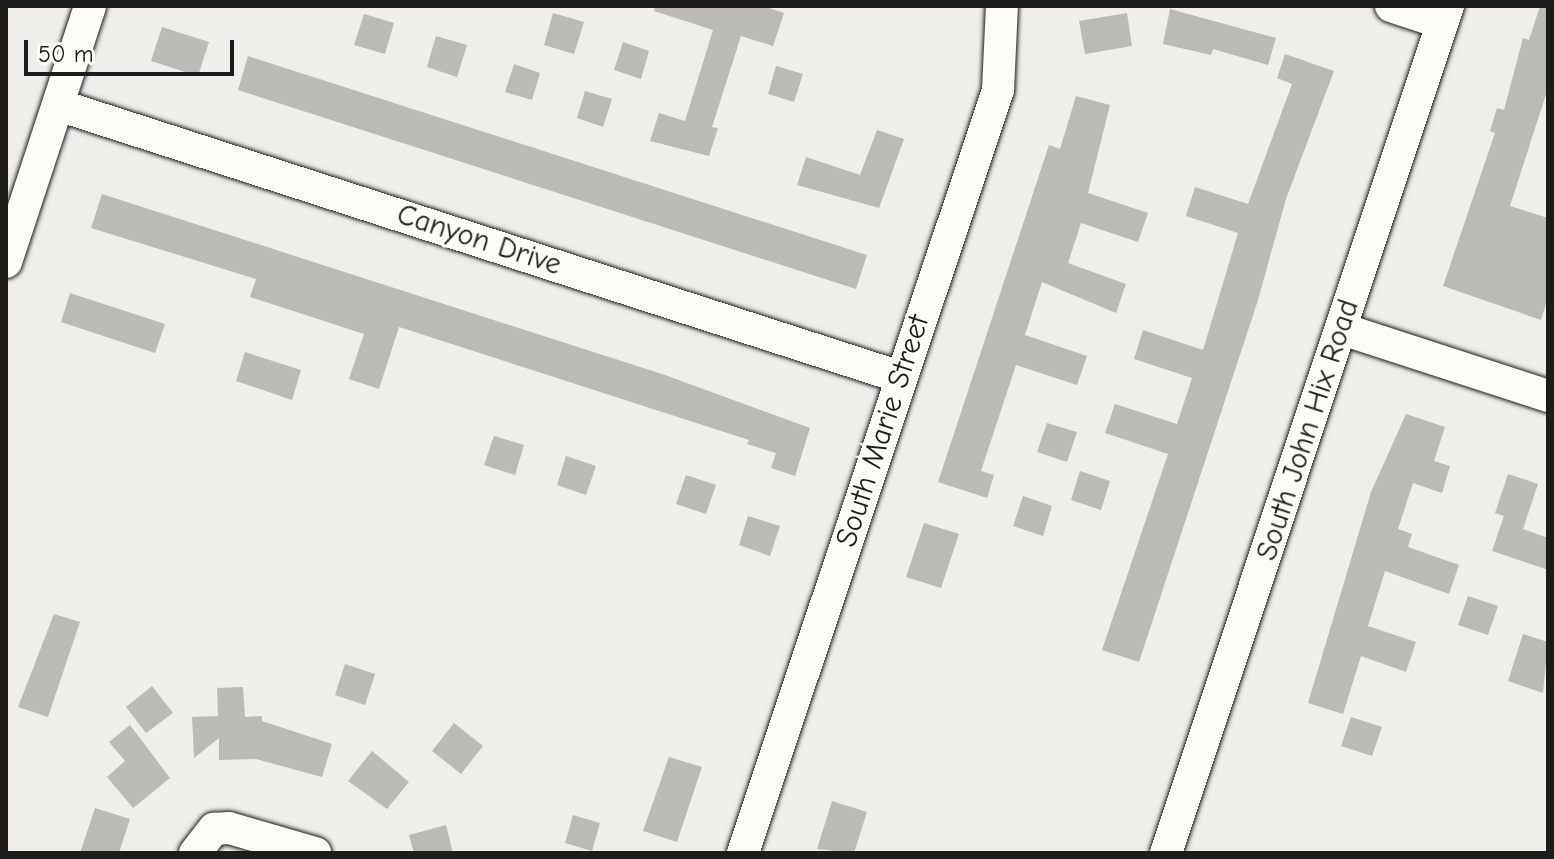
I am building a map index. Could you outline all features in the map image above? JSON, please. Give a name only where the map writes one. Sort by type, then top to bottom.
[{"type":"street","points":[[6,262],[90,6]]},
{"type":"street","name":"South Marie Street","points":[[743,853],[998,90],[1002,6]]},
{"type":"street","points":[[1391,6],[1445,14]]},
{"type":"street","name":"South John Hix Road","points":[[1166,853],[1445,14]]},
{"type":"street","name":"Canyon Drive","points":[[58,105],[900,377]]},
{"type":"street","points":[[1342,329],[1548,396]]},
{"type":"street","points":[[195,853],[214,829],[229,828],[315,853]]},
{"type":"building","points":[[655,6],[763,6],[784,13],[773,46],[741,36],[712,127],[718,128],[709,156],[650,141],[659,113],[685,121],[713,30],[654,11]]},
{"type":"building","points":[[1540,6],[1548,6],[1548,88],[1510,206],[1548,218],[1548,297],[1541,320],[1443,286],[1495,133],[1490,131],[1497,108],[1504,110],[1523,38],[1529,40]]},
{"type":"building","points":[[1170,9],[1276,38],[1268,65],[1213,49],[1211,55],[1163,44]]},
{"type":"building","points":[[553,13],[584,22],[574,54],[544,45]]},
{"type":"building","points":[[1127,13],[1132,46],[1085,54],[1079,21]]},
{"type":"building","points":[[364,14],[394,23],[385,54],[354,45]]},
{"type":"building","points":[[162,27],[209,42],[198,76],[151,61]]},
{"type":"building","points":[[436,36],[467,45],[457,77],[427,67]]},
{"type":"building","points":[[623,42],[649,51],[641,79],[614,70]]},
{"type":"building","points":[[1285,54],[1334,71],[1286,199],[1258,300],[1139,662],[1102,650],[1168,454],[1105,433],[1115,404],[1177,424],[1192,378],[1134,359],[1143,330],[1203,350],[1238,233],[1186,216],[1195,187],[1248,204],[1292,84],[1277,78]]},
{"type":"building","points":[[248,56],[867,255],[856,289],[238,90]]},
{"type":"building","points":[[514,64],[540,73],[532,100],[505,92]]},
{"type":"building","points":[[776,66],[803,74],[794,102],[768,94]]},
{"type":"building","points":[[585,91],[612,99],[603,127],[577,118]]},
{"type":"building","points":[[1076,96],[1110,105],[1088,193],[1148,213],[1138,242],[1081,223],[1068,263],[1126,284],[1116,313],[1042,282],[1025,335],[1087,356],[1077,385],[1016,365],[981,471],[994,475],[987,498],[938,482],[1049,145],[1060,149]]},
{"type":"building","points":[[877,130],[904,139],[879,208],[797,185],[806,157],[860,175]]},
{"type":"building","points":[[102,194],[665,375],[810,428],[795,476],[771,468],[776,453],[747,444],[749,440],[399,327],[379,389],[349,379],[364,334],[250,297],[256,279],[91,228]]},
{"type":"building","points":[[70,293],[165,324],[155,353],[61,322]]},
{"type":"building","points":[[245,352],[301,370],[292,400],[236,381]]},
{"type":"building","points":[[1406,414],[1445,427],[1434,461],[1450,466],[1442,493],[1413,483],[1398,529],[1412,534],[1408,547],[1459,565],[1449,594],[1385,571],[1368,626],[1416,642],[1406,672],[1361,656],[1343,714],[1308,703],[1371,492]]},
{"type":"building","points":[[1047,423],[1077,432],[1067,462],[1037,452]]},
{"type":"building","points":[[494,436],[524,445],[515,475],[484,465]]},
{"type":"building","points":[[566,456],[596,466],[586,495],[557,485]]},
{"type":"building","points":[[1080,471],[1110,481],[1101,510],[1071,500]]},
{"type":"building","points":[[1508,474],[1538,484],[1523,529],[1548,538],[1548,570],[1492,551],[1504,516],[1495,513]]},
{"type":"building","points":[[686,475],[716,485],[706,514],[676,504]]},
{"type":"building","points":[[1023,496],[1052,506],[1043,536],[1013,526]]},
{"type":"building","points":[[748,516],[780,526],[770,556],[739,545]]},
{"type":"building","points":[[924,523],[959,534],[941,588],[906,577]]},
{"type":"building","points":[[1468,596],[1498,606],[1488,635],[1458,625]]},
{"type":"building","points":[[54,614],[80,622],[48,717],[18,707]]},
{"type":"building","points":[[1523,634],[1548,642],[1543,693],[1508,681]]},
{"type":"building","points":[[345,664],[375,674],[365,705],[335,695]]},
{"type":"building","points":[[152,686],[173,713],[146,733],[126,707]]},
{"type":"building","points":[[243,687],[245,717],[262,716],[262,721],[332,744],[322,777],[256,759],[219,760],[219,738],[194,758],[192,717],[218,716],[217,688]]},
{"type":"building","points":[[1351,717],[1382,727],[1372,756],[1341,746]]},
{"type":"building","points":[[454,723],[483,746],[461,774],[432,751]]},
{"type":"building","points":[[130,725],[170,778],[133,808],[107,777],[125,761],[109,742]]},
{"type":"building","points":[[372,751],[409,782],[387,809],[348,781]]},
{"type":"building","points":[[669,757],[702,767],[677,842],[643,831]]},
{"type":"building","points":[[832,801],[867,812],[854,853],[817,849]]},
{"type":"building","points":[[95,808],[130,819],[119,853],[80,853]]},
{"type":"building","points":[[573,815],[600,823],[592,851],[565,843]]},
{"type":"building","points":[[446,825],[453,853],[414,853],[409,835]]}]
